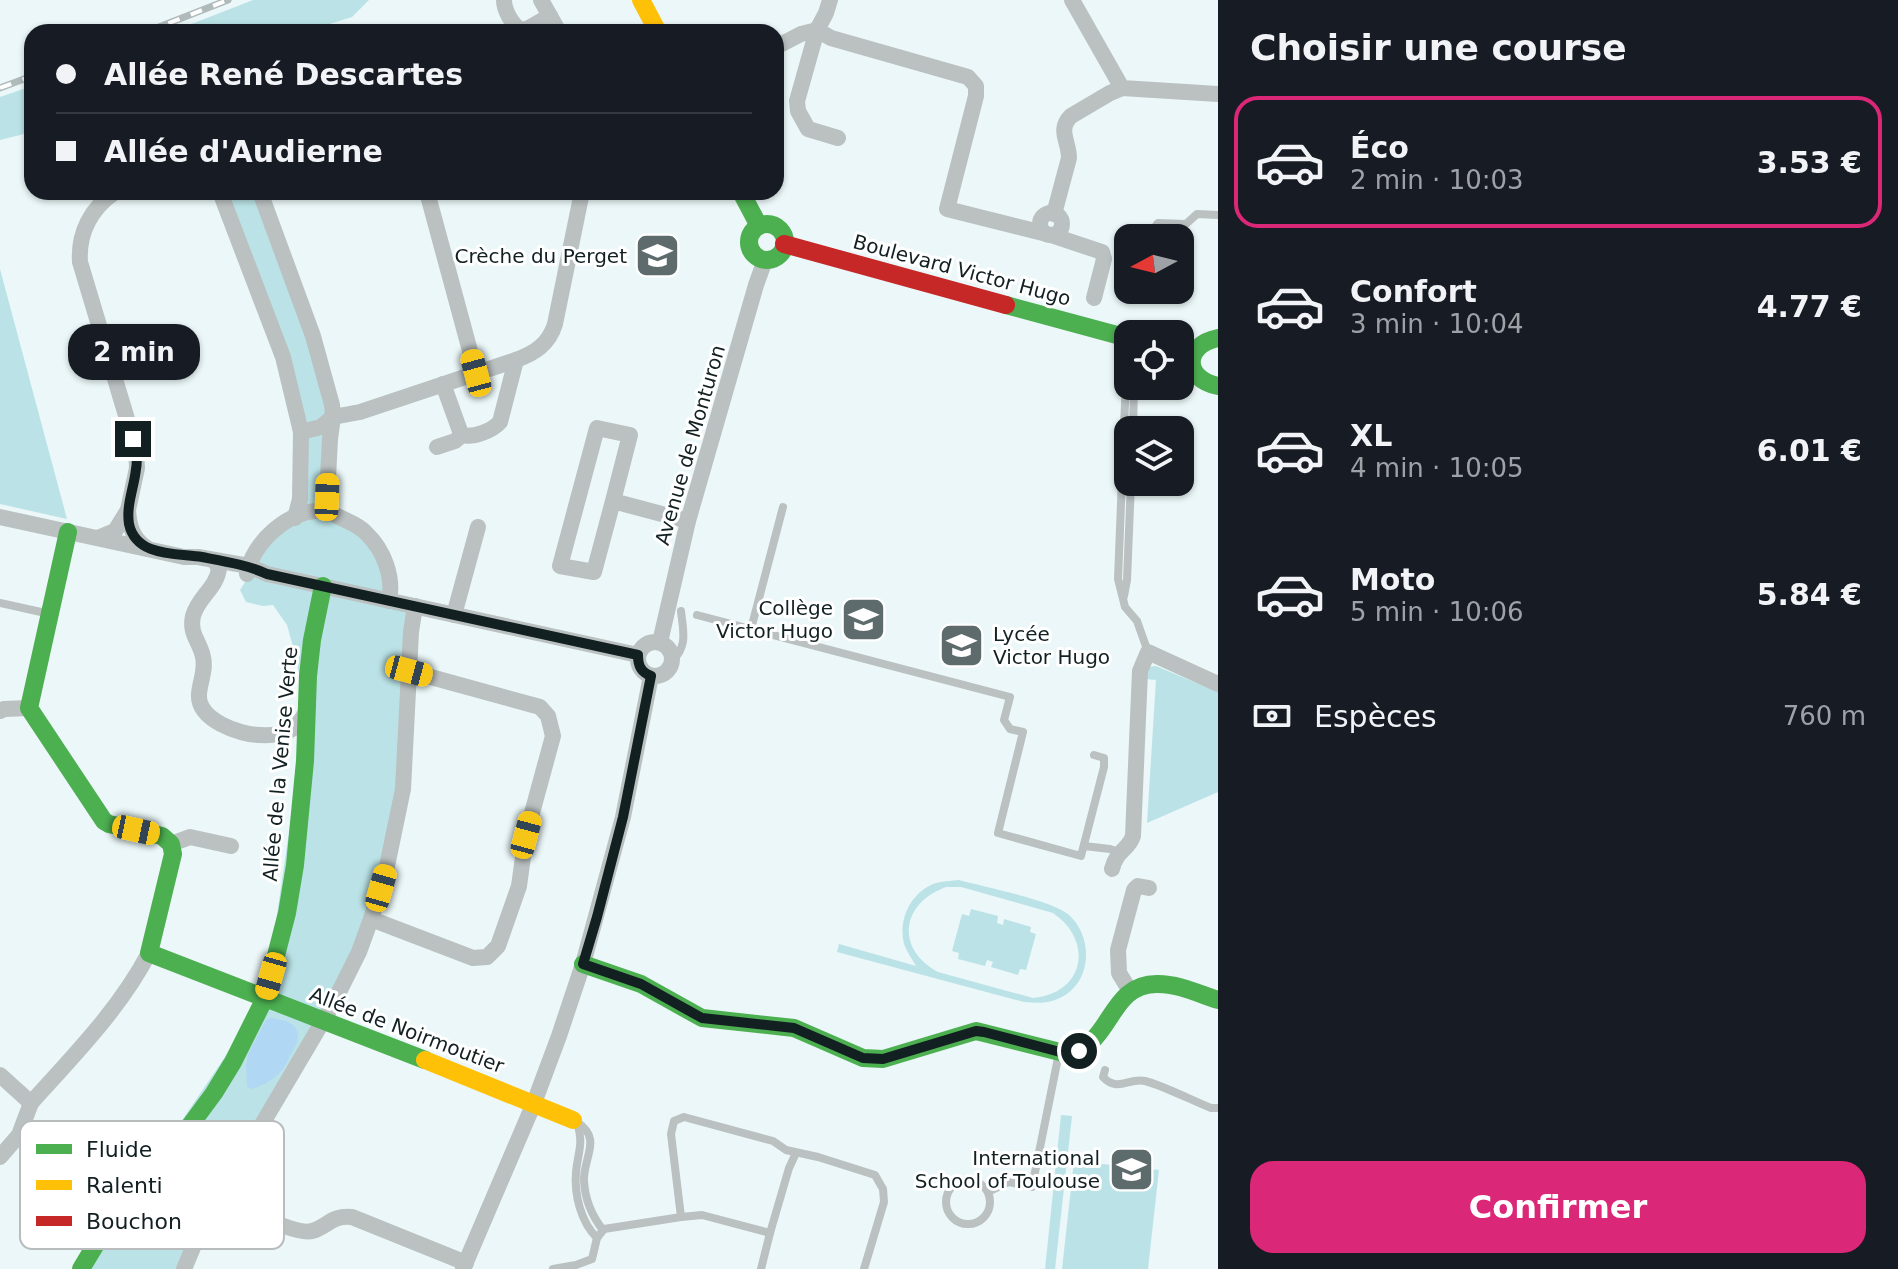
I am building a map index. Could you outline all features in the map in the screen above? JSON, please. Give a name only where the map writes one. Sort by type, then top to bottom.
[{"type":"street","points":[[504,0],[514,24]]},
{"type":"street","points":[[541,0],[554,24]]},
{"type":"street","points":[[641,0],[654,24]]},
{"type":"street","points":[[830,0],[817,30],[797,106],[808,129],[838,138]]},
{"type":"street","points":[[1072,0],[1122,88]]},
{"type":"street","points":[[536,24],[550,16]]},
{"type":"street","points":[[784,43],[817,30],[831,38],[968,77],[976,86],[976,96],[947,209],[1102,252],[1104,259],[1094,298]]},
{"type":"street","points":[[1049,235],[1059,233],[1062,225],[1060,217],[1054,214],[1068,162],[1063,135],[1067,118],[1122,88],[1218,94]]},
{"type":"street","points":[[105,200],[90,217],[84,232],[80,262],[136,449],[137,468],[128,510],[129,522],[138,541],[150,549]]},
{"type":"street","points":[[223,200],[283,357],[301,432],[300,499],[295,518]]},
{"type":"street","points":[[263,200],[317,348],[332,405],[327,497],[332,513]]},
{"type":"street","points":[[429,200],[476,373]]},
{"type":"street","points":[[301,432],[321,427],[333,417],[360,412],[536,351],[552,333],[580,200]]},
{"type":"street","points":[[745,200],[759,226]]},
{"type":"street","points":[[768,225],[777,228],[784,244],[778,256],[765,260],[754,255],[750,248],[750,235],[759,226],[768,225]]},
{"type":"street","name":"Boulevard Victor Hugo","points":[[784,244],[1114,334]]},
{"type":"street","name":"Avenue de Monturon","points":[[660,642],[682,611],[688,521],[765,260]]},
{"type":"street","points":[[1194,345],[1218,338]]},
{"type":"street","points":[[437,447],[462,435],[469,436],[495,427],[500,422],[516,360]]},
{"type":"street","points":[[1194,372],[1204,383],[1218,386]]},
{"type":"street","points":[[443,384],[462,435]]},
{"type":"street","points":[[597,428],[630,435],[613,501],[594,572],[560,566],[597,428]]},
{"type":"street","points":[[613,501],[688,521]]},
{"type":"street","points":[[98,538],[115,531],[128,510]]},
{"type":"street","points":[[248,570],[265,538],[281,525],[313,511],[332,513],[367,533],[381,552],[391,584],[389,601]]},
{"type":"street","points":[[0,517],[184,557],[204,568],[216,566],[248,570],[638,655]]},
{"type":"street","points":[[454,615],[478,527]]},
{"type":"street","points":[[24,1121],[31,1103],[114,1010],[139,972],[149,953],[173,854],[171,844],[162,836],[104,821],[29,708],[68,532]]},
{"type":"street","points":[[216,566],[213,586],[195,610],[192,622],[193,634],[204,660],[199,694],[204,709],[222,725],[253,735],[287,733],[298,726],[306,712]]},
{"type":"street","name":"Allée de la Venise Verte","points":[[193,1121],[233,1062],[265,998],[287,913],[302,808],[312,640],[323,586]]},
{"type":"street","points":[[263,1121],[333,1004],[359,952],[390,857],[403,789],[415,606]]},
{"type":"street","points":[[660,642],[670,649],[673,660],[667,673],[651,676],[639,667],[638,655],[643,646],[660,642]]},
{"type":"street","points":[[1112,869],[1119,852],[1129,845],[1133,836],[1140,671],[1148,652],[1218,684]]},
{"type":"street","points":[[371,919],[473,958],[487,957],[494,951],[501,940],[519,886],[526,835],[553,736],[548,716],[540,707],[409,671]]},
{"type":"street","points":[[284,1225],[302,1232],[314,1230],[338,1217],[352,1217],[465,1266],[534,1103],[583,964],[623,817],[651,676]]},
{"type":"street","points":[[0,711],[29,708]]},
{"type":"street","points":[[171,844],[190,837],[231,846]]},
{"type":"street","points":[[1130,991],[1119,973],[1118,950],[1134,890],[1138,886],[1149,888]]},
{"type":"street","name":"Allée de Noirmoutier","points":[[149,953],[575,1121]]},
{"type":"street","points":[[583,964],[641,984],[702,1018],[794,1028],[868,1059],[883,1059],[976,1031],[1059,1052],[1076,1052],[1090,1045],[1122,999],[1141,985],[1171,985],[1218,1000]]},
{"type":"street","points":[[0,1075],[31,1103]]},
{"type":"street","points":[[0,1157],[20,1132]]},
{"type":"street","name":"Allée de la Venise Verte","points":[[81,1269],[93,1249]]},
{"type":"street","points":[[184,1269],[192,1249]]},
{"type":"lane","points":[[1158,224],[1186,224],[1195,215],[1218,215]]},
{"type":"lane","points":[[1125,400],[1118,579],[1123,600],[1137,621],[1148,652]]},
{"type":"lane","points":[[1123,600],[1127,580],[1130,496]]},
{"type":"lane","points":[[751,629],[783,507]]},
{"type":"lane","points":[[0,603],[50,614]]},
{"type":"lane","points":[[673,660],[683,648],[682,611],[1010,697],[1004,720],[1010,729],[1023,732],[998,833],[1081,856],[1105,764],[1103,757],[1094,755]]},
{"type":"lane","points":[[1084,846],[1119,852]]},
{"type":"lane","points":[[988,1192],[1009,1182],[1032,1187],[1059,1052]]},
{"type":"lane","points":[[1105,1070],[1105,1079],[1114,1084],[1142,1080],[1211,1108],[1218,1108]]},
{"type":"lane","points":[[681,1217],[672,1124],[676,1119],[692,1118],[773,1141],[786,1150],[871,1173],[883,1189],[884,1202],[864,1269]]},
{"type":"lane","points":[[575,1121],[587,1130],[591,1140],[585,1189],[592,1213],[603,1230]]},
{"type":"lane","points":[[575,1121],[582,1143],[576,1169],[577,1197],[585,1220],[597,1238]]},
{"type":"lane","points":[[761,1269],[796,1153]]},
{"type":"lane","points":[[973,1180],[988,1192],[989,1210],[981,1220],[963,1223],[949,1212],[946,1200],[955,1184],[973,1180]]},
{"type":"lane","points":[[553,1269],[592,1259],[597,1238],[603,1230],[681,1217],[702,1215],[770,1233]]},
{"type":"shaded area","points":[[253,0],[369,0],[352,17],[330,24],[192,24]]},
{"type":"shaded area","points":[[24,89],[24,134],[0,140],[0,97]]},
{"type":"shaded area","points":[[223,200],[263,200],[332,405],[328,503],[367,533],[391,591],[415,606],[406,750],[371,919],[263,1121],[181,1121],[265,998],[306,713],[287,625],[273,605],[246,602],[240,590],[265,545],[295,522],[301,432]]},
{"type":"shaded area","points":[[0,269],[67,519],[0,504]]},
{"type":"shaded area","points":[[1156,666],[1218,692],[1218,792],[1147,823],[1156,680],[1146,679],[1148,667]]},
{"type":"shaded area","points":[[959,880],[1033,899],[1069,915],[1083,936],[1086,947],[1084,971],[1071,991],[1051,1001],[1024,1002],[837,952],[839,944],[916,966],[905,947],[903,935],[904,917],[912,901],[925,888],[936,883]],"holes":[[[946,887],[961,887],[1053,913],[1066,924],[1074,937],[1078,964],[1064,987],[1033,998],[938,972],[924,962],[910,939],[912,915],[931,894]]]},
{"type":"shaded area","points":[[971,909],[998,916],[997,923],[1003,925],[1004,919],[1031,927],[1030,932],[1036,934],[1026,970],[1020,969],[1018,975],[991,967],[993,962],[987,960],[985,966],[958,959],[959,953],[952,951],[962,914],[969,916]]},
{"type":"shaded area","points":[[271,1018],[293,1025],[297,1030],[297,1041],[280,1073],[252,1089],[247,1087],[248,1054],[266,1020]]},
{"type":"shaded area","points":[[1061,1115],[1072,1116],[1055,1269],[1045,1269]]},
{"type":"shaded area","points":[[1074,1161],[1159,1170],[1148,1269],[1062,1269]]},
{"type":"shaded area","points":[[95,1249],[195,1249],[184,1269],[81,1269]]},
{"type":"railway","points":[[166,24],[228,0]]},
{"type":"railway","points":[[0,88],[24,79]]},
{"type":"traffic: fast","points":[[745,200],[759,226]]},
{"type":"traffic: fast","points":[[767,224],[779,230],[785,242],[779,254],[767,260],[755,254],[749,242],[755,230],[767,224]]},
{"type":"traffic: fast","points":[[1006,305],[1114,334]]},
{"type":"traffic: fast","points":[[1218,338],[1198,347],[1192,362],[1198,377],[1218,386]]},
{"type":"traffic: fast","points":[[68,532],[29,708],[104,821],[162,836],[171,844],[173,854],[149,953],[425,1060]]},
{"type":"traffic: fast","points":[[193,1121],[233,1062],[265,998],[287,913],[305,761],[308,676],[323,586]]},
{"type":"traffic: fast","points":[[583,964],[641,984],[702,1018],[794,1028],[863,1058],[883,1059],[976,1031],[1064,1053],[1080,1049],[1092,1041],[1118,1005],[1128,994],[1141,987],[1158,984],[1174,986],[1218,1000]]},
{"type":"traffic: fast","points":[[81,1269],[93,1249]]},
{"type":"traffic: slow","points":[[641,0],[654,24]]},
{"type":"traffic: slow","points":[[425,1060],[573,1120]]},
{"type":"traffic: jam","points":[[784,244],[1006,305]]},
{"type":"place","name":"Crèche du Perget","points":[[658,256]]},
{"type":"place","name":"Collège Victor Hugo","points":[[864,620]]},
{"type":"place","name":"Lycée Victor Hugo","points":[[962,646]]},
{"type":"place","name":"International School of Toulouse","points":[[1131,1169]]},
{"type":"route","points":[[133,439],[137,468],[128,510],[129,522],[138,541],[150,549],[249,566],[267,574],[638,655],[639,667],[651,676],[623,817],[583,964],[641,984],[702,1018],[794,1028],[868,1059],[883,1059],[976,1031],[1064,1053],[1079,1051]]}]
